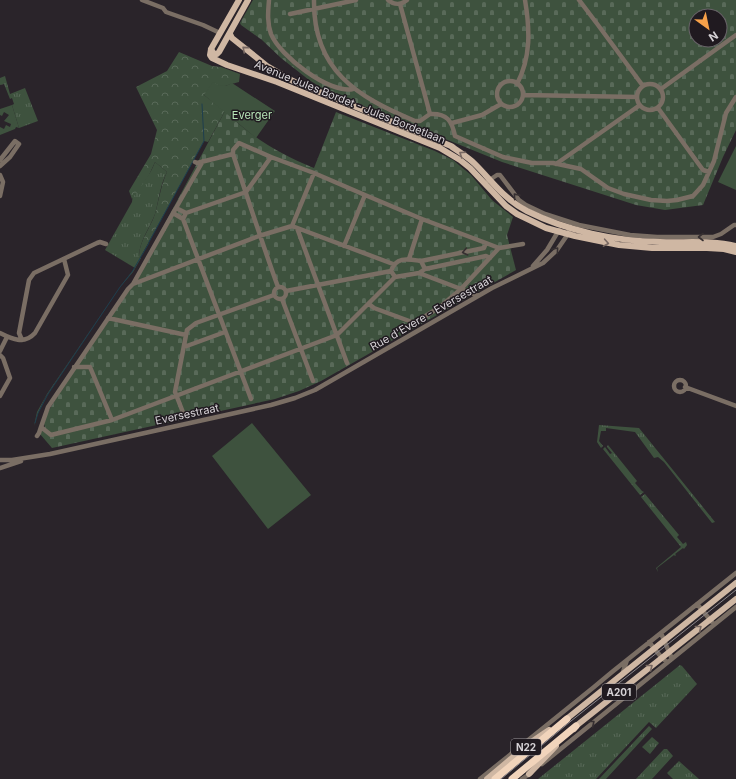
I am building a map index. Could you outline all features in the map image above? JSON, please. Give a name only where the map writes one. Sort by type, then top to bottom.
[{"type":"highway","name":"A201","points":[[495,779],[567,719]]},
{"type":"highway","name":"A201","points":[[512,779],[576,726]]},
{"type":"main road","points":[[239,0],[211,49],[213,54],[217,54],[230,34],[237,18],[248,0]]},
{"type":"main road","points":[[230,15],[237,18]]},
{"type":"main road","name":"Avenue Jules Bordet - Jules Bordetlaan","points":[[230,34],[232,38],[256,58],[278,73],[314,90],[451,146],[474,163],[498,199],[517,214],[537,225],[558,232],[619,245],[652,248],[736,250]]},
{"type":"main road","name":"Avenue Jules Bordet - Jules Bordetlaan","points":[[211,49],[210,55],[212,58],[227,65],[277,82],[440,148],[460,160],[504,195],[533,214],[599,235],[638,241],[713,243],[736,250]]},
{"type":"main road","points":[[654,649],[736,583]]},
{"type":"main road","points":[[662,658],[712,623],[736,599]]},
{"type":"main road","name":"A201","points":[[567,719],[654,649]]},
{"type":"main road","name":"A201","points":[[576,726],[662,658]]},
{"type":"main road","name":"N22","points":[[487,779],[530,743],[567,719]]},
{"type":"main road","name":"N22","points":[[529,774],[555,746],[572,733],[576,726]]},
{"type":"street","points":[[142,0],[163,8],[166,12],[203,25],[220,33]]},
{"type":"street","points":[[269,0],[268,19],[272,35],[280,49],[299,66],[322,80],[335,87],[347,90],[354,89]]},
{"type":"street","points":[[314,0],[315,23],[321,45],[338,73],[354,89],[363,95],[406,117],[420,122],[430,114],[443,116],[452,124],[455,136],[503,157],[538,164],[556,164],[580,169],[616,192],[640,198],[668,201],[687,198],[693,196],[703,186],[714,161],[726,113],[736,97]]},
{"type":"street","points":[[290,14],[356,0]]},
{"type":"street","points":[[388,0],[394,4],[400,4],[407,0]]},
{"type":"street","points":[[517,84],[527,59],[529,37],[525,0]]},
{"type":"street","points":[[578,0],[643,86]]},
{"type":"street","points":[[400,4],[430,114]]},
{"type":"street","points":[[661,89],[736,35]]},
{"type":"street","points":[[506,82],[514,82],[517,84],[523,95],[520,103],[513,107],[504,106],[497,97],[498,89],[506,82]]},
{"type":"street","points":[[654,84],[661,89],[664,98],[663,102],[658,108],[654,110],[647,110],[640,105],[637,97],[639,90],[643,86],[654,84]]},
{"type":"street","points":[[523,95],[637,97]]},
{"type":"street","points":[[452,124],[482,115],[501,104]]},
{"type":"street","points":[[556,164],[640,105]]},
{"type":"street","points":[[658,108],[703,170],[709,172]]},
{"type":"street","points":[[0,160],[17,142],[10,157],[0,166]]},
{"type":"street","points":[[278,287],[259,236],[233,154],[233,150],[239,143],[485,245],[499,248],[523,244]]},
{"type":"street","points":[[195,162],[197,163],[233,154]]},
{"type":"street","points":[[183,219],[186,213],[246,192],[270,157]]},
{"type":"street","points":[[37,436],[40,433],[48,407],[74,367],[133,284],[203,161]]},
{"type":"street","points":[[314,173],[295,227],[347,362]]},
{"type":"street","points":[[0,175],[2,182],[0,196]]},
{"type":"street","name":"Avenue Jules Bordet - Jules Bordetlaan","points":[[488,182],[497,175],[500,175],[519,200],[526,205],[562,222],[630,235],[657,237],[713,237],[721,234],[734,224],[736,225]]},
{"type":"street","points":[[344,246],[365,194]]},
{"type":"street","points":[[176,208],[186,213]]},
{"type":"street","points":[[173,213],[183,219],[251,399]]},
{"type":"street","points":[[409,259],[422,219]]},
{"type":"street","name":"Rue d'Evere - Eversestraat","points":[[529,269],[547,250],[562,222]]},
{"type":"street","points":[[133,284],[259,236],[295,227],[393,264]]},
{"type":"street","name":"Rue d'Evere - Eversestraat","points":[[343,374],[478,296],[548,259],[557,250],[568,234],[570,227]]},
{"type":"street","points":[[22,340],[19,333],[29,280],[34,273],[97,243],[100,242],[106,244]]},
{"type":"street","points":[[485,245],[488,257]]},
{"type":"street","points":[[395,277],[391,271],[393,264],[397,261],[409,259],[422,261],[485,245]]},
{"type":"street","points":[[369,304],[374,308],[412,322],[416,322],[444,304],[461,289],[488,257],[499,248]]},
{"type":"street","points":[[41,427],[51,435],[112,420],[241,372],[337,335],[395,277],[488,257]]},
{"type":"street","points":[[0,333],[15,340],[31,338],[68,275],[64,259]]},
{"type":"street","points":[[422,261],[424,270]]},
{"type":"street","points":[[286,291],[391,271]]},
{"type":"street","points":[[419,272],[478,296]]},
{"type":"street","points":[[278,287],[282,287],[286,291]]},
{"type":"street","points":[[274,295],[275,290],[278,287]]},
{"type":"street","points":[[282,299],[285,297],[286,291]]},
{"type":"street","points":[[184,415],[175,392],[187,330],[196,323],[274,295]]},
{"type":"street","points":[[274,295],[276,298],[282,299]]},
{"type":"street","points":[[282,299],[313,381]]},
{"type":"street","points":[[108,318],[186,335]]},
{"type":"street","points":[[184,347],[225,332]]},
{"type":"street","points":[[0,351],[7,337]]},
{"type":"street","points":[[0,355],[3,358],[10,378],[0,396]]},
{"type":"street","points":[[74,367],[90,367],[112,420]]},
{"type":"street","name":"Eversestraat","points":[[0,460],[4,461],[30,458],[279,403],[309,393],[343,374]]},
{"type":"street","points":[[685,387],[736,406]]},
{"type":"street","name":"Eversestraat","points":[[0,468],[30,458]]},
{"type":"street","points":[[480,779],[736,573]]},
{"type":"street","points":[[697,604],[712,623]]},
{"type":"street","points":[[522,779],[670,661],[712,623],[736,607]]},
{"type":"street","points":[[668,628],[680,628]]},
{"type":"street","points":[[661,633],[669,652],[670,661]]},
{"type":"street","points":[[650,642],[662,658],[670,661]]},
{"type":"street","points":[[622,675],[627,660]]},
{"type":"green space","points":[[253,0],[736,0],[736,130],[703,205],[665,210],[636,205],[502,162],[327,91],[309,80],[281,58],[262,40],[240,23]]},
{"type":"green space","points":[[179,52],[212,66],[221,67],[240,74],[239,82],[221,87],[204,95],[225,111],[208,142],[204,141],[140,258],[139,251],[155,214],[167,172],[155,162],[149,175],[132,199],[129,191],[151,154],[157,130],[136,87],[167,71]]},
{"type":"green space","points":[[5,76],[10,94],[25,88],[38,121],[19,128],[12,105],[14,104],[12,98],[10,99],[4,84],[0,85],[0,78]]},
{"type":"green space","name":"Everger","points":[[213,82],[222,86],[232,83],[275,111],[256,138],[204,95]]},
{"type":"green space","points":[[12,105],[19,128],[16,127],[15,129],[0,135],[0,127],[4,129],[6,125],[10,127],[11,124],[4,121],[9,115],[4,112],[2,116],[0,115],[0,109]]},
{"type":"green space","points":[[225,111],[255,137],[277,151],[314,168],[336,112],[435,151],[453,160],[471,175],[492,200],[513,217],[507,235],[516,270],[321,381],[299,391],[275,399],[52,448],[40,434],[45,427],[45,417],[65,383],[130,289]]},
{"type":"green space","points":[[736,146],[736,190],[718,182]]},
{"type":"green space","points":[[155,162],[167,172],[161,187],[155,214],[139,251],[139,257],[141,258],[133,272],[120,287],[135,268],[105,250],[132,202],[135,192],[150,173]]},
{"type":"green space","points":[[120,287],[45,398],[34,426],[37,412],[47,394]]},
{"type":"green space","points":[[252,423],[311,495],[268,529],[212,456]]},
{"type":"green space","points":[[599,425],[639,428],[715,522],[712,523],[664,462],[658,457],[654,458],[635,432],[606,428],[606,431],[601,431],[599,441],[603,446],[601,448],[597,442]]},
{"type":"green space","points":[[608,445],[637,481],[635,483],[644,492],[640,495],[603,449],[605,447],[610,454],[612,453],[607,447]]},
{"type":"green space","points":[[645,494],[679,535],[677,537],[683,544],[686,542],[687,545],[684,549],[683,548],[675,554],[675,556],[674,555],[657,568],[658,572],[656,568],[681,547],[641,497]]},
{"type":"green space","points":[[680,665],[697,684],[656,728],[649,722],[596,779],[538,779]]},
{"type":"green space","points":[[649,726],[652,729],[606,779],[599,779]]},
{"type":"green space","points":[[652,737],[659,743],[650,754],[642,747]]},
{"type":"green space","points":[[664,749],[667,749],[673,756],[652,779],[636,779]]},
{"type":"green space","points":[[679,761],[699,779],[673,779],[667,773]]},
{"type":"waterway","points":[[149,242],[204,141],[202,104]]},
{"type":"waterway","points":[[35,423],[38,413],[48,394],[120,287],[132,272],[149,243]]},
{"type":"tram line","points":[[501,779],[571,721],[736,590]]}]
